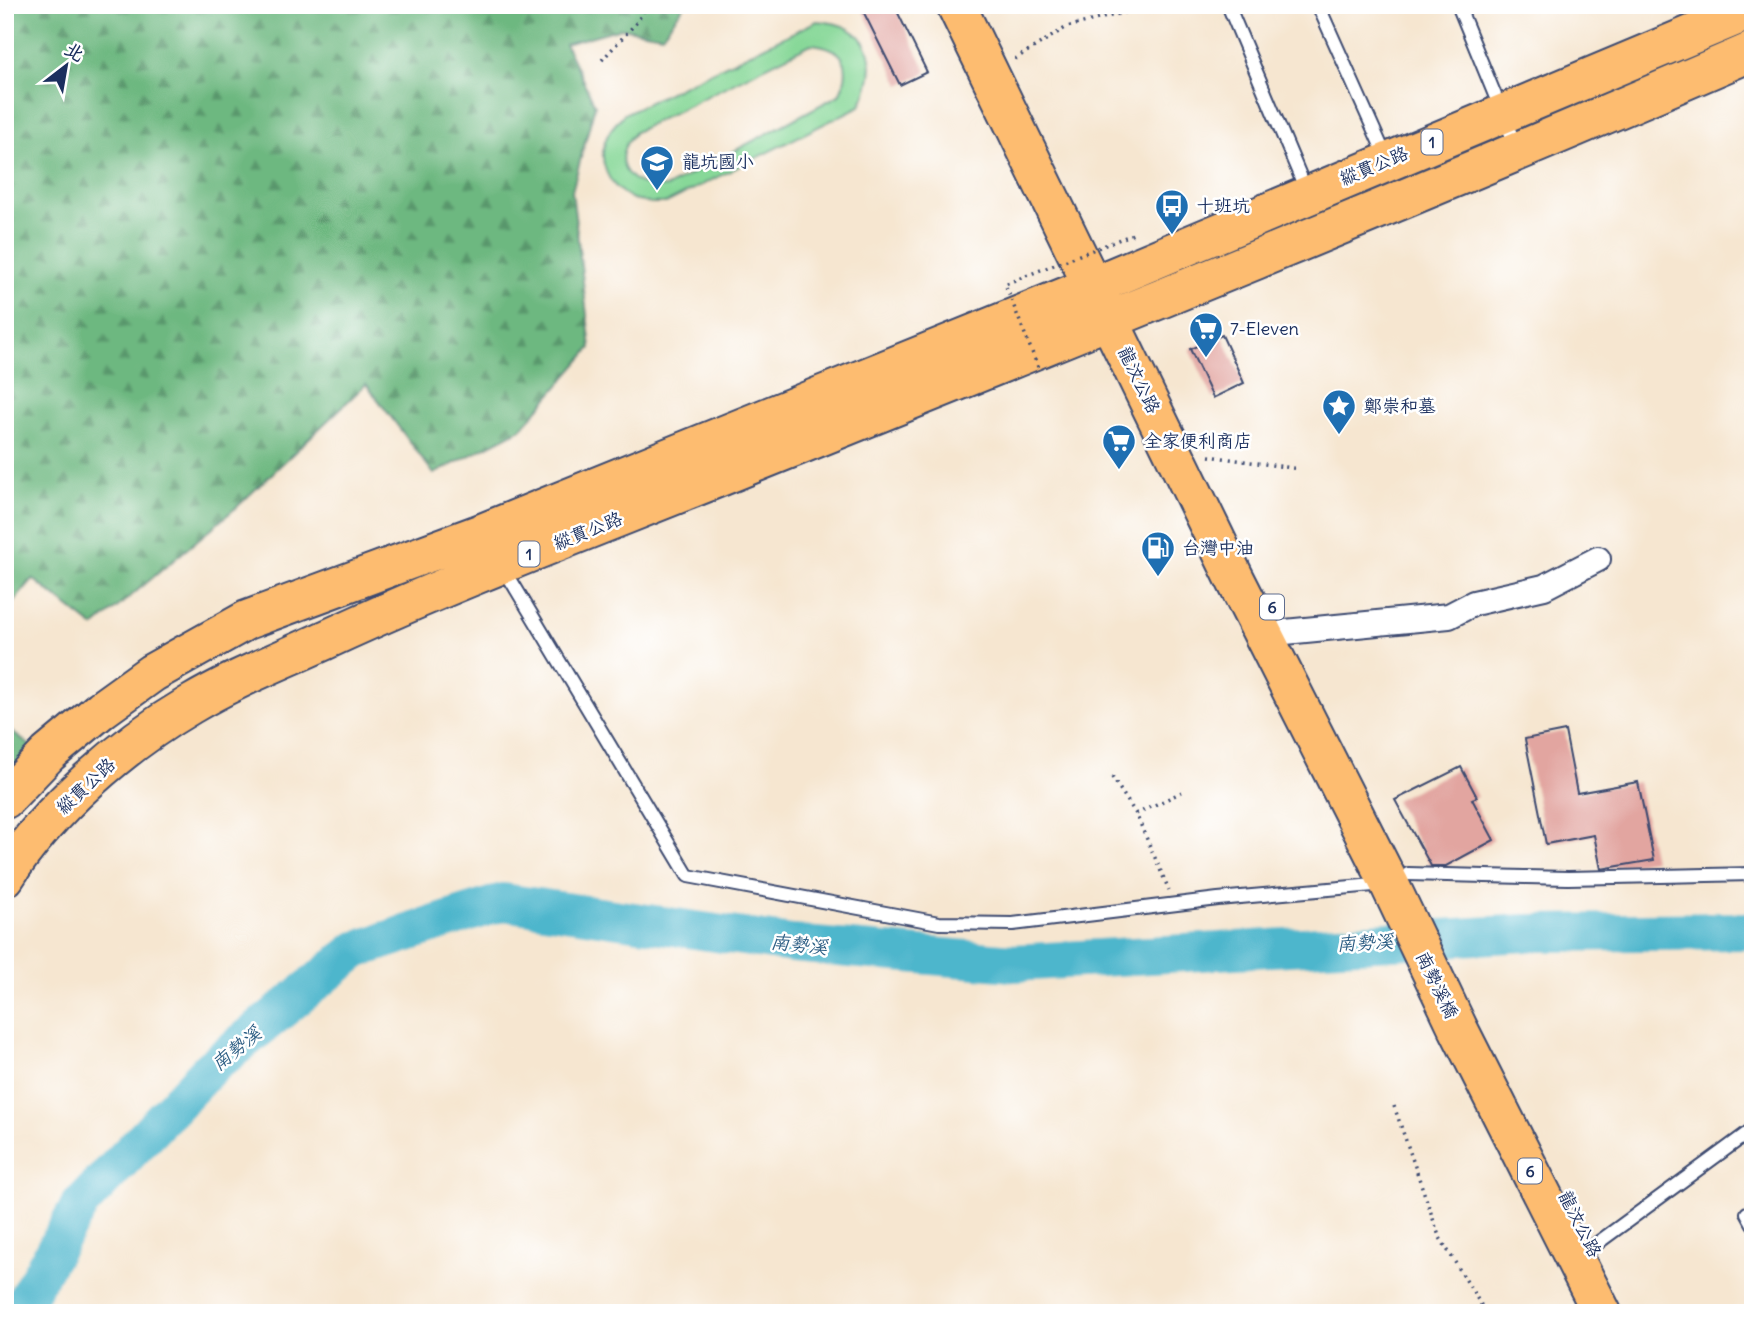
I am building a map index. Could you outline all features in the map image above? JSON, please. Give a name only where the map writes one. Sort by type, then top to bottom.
[{"type":"main road","name":"龍汶公路","points":[[956,5],[1120,316],[1205,484],[1243,572],[1404,890]]},
{"type":"main road","name":"龍汶公路","points":[[984,5],[1011,61],[1102,281]]},
{"type":"main road","name":"縱貫公路","points":[[5,877],[16,859],[78,791],[147,733],[192,704],[398,607],[492,549],[1102,281],[1753,9]]},
{"type":"main road","name":"縱貫公路","points":[[5,799],[48,754],[102,709],[163,666],[247,620],[492,549],[1120,316],[1519,153],[1753,51]]},
{"type":"main road","name":"龍汶公路","points":[[1243,572],[1285,632],[1404,890]]},
{"type":"main road","name":"南勢溪橋","points":[[1404,890],[1469,1025]]},
{"type":"main road","name":"龍汶公路","points":[[1469,1025],[1583,1253],[1602,1313]]},
{"type":"main road","name":"龍汶公路","points":[[1583,1253],[1626,1313]]},
{"type":"street","points":[[1285,632],[1449,616],[1474,603],[1544,587],[1598,558]]},
{"type":"lane","points":[[1228,5],[1307,194]]},
{"type":"lane","points":[[1318,5],[1388,160]]},
{"type":"lane","points":[[1458,5],[1519,153]]},
{"type":"lane","points":[[492,549],[688,876],[939,923],[1013,924],[1176,905],[1568,878],[1753,874]]},
{"type":"lane","points":[[1583,1253],[1753,1129]]},
{"type":"lane","points":[[1753,1210],[1747,1213],[1753,1224]]},
{"type":"path","points":[[602,60],[637,22],[647,5]]},
{"type":"path","points":[[1011,61],[1067,27],[1138,9],[1142,5]]},
{"type":"path","points":[[1038,367],[1005,284],[1136,233]]},
{"type":"path","points":[[1205,484],[1210,454],[1299,469]]},
{"type":"path","points":[[1112,777],[1136,814],[1176,905]]},
{"type":"path","points":[[1136,814],[1186,790]]},
{"type":"path","points":[[1394,1106],[1439,1236],[1486,1313]]},
{"type":"green space","points":[[5,5],[685,5],[662,35],[621,28],[565,44],[595,105],[572,191],[591,348],[521,429],[434,474],[366,384],[238,506],[94,627],[33,579],[5,612]]},
{"type":"green space","points":[[817,21],[850,29],[867,48],[870,75],[860,106],[666,203],[633,199],[624,194],[610,179],[603,161],[605,141],[624,114]],"holes":[[[811,44],[838,53],[843,59],[846,74],[839,95],[667,187],[643,184],[627,172],[623,164],[623,154],[635,132]]]},
{"type":"green space","points":[[5,727],[43,755],[5,809]]},
{"type":"building","points":[[860,5],[894,5],[927,72],[900,85]]},
{"type":"building","points":[[1222,335],[1244,383],[1213,398],[1190,349]]},
{"type":"building","points":[[1565,731],[1577,793],[1638,782],[1654,860],[1601,869],[1594,835],[1546,844],[1525,739]]},
{"type":"building","points":[[1461,767],[1477,797],[1472,799],[1494,840],[1446,866],[1431,866],[1395,800]]},
{"type":"waterway","name":"南勢溪","points":[[18,1313],[80,1205],[209,1069],[356,950],[503,902],[792,944],[1013,963],[1527,933],[1753,931]]},
{"type":"place","name":"龍坑國小","points":[[657,192]]},
{"type":"place","name":"十班坑","points":[[1172,236]]},
{"type":"place","name":"7-Eleven","points":[[1206,359]]},
{"type":"place","name":"鄭崇和墓","points":[[1339,436]]},
{"type":"place","name":"全家便利商店","points":[[1119,471]]},
{"type":"place","name":"台灣中油","points":[[1158,578]]}]
